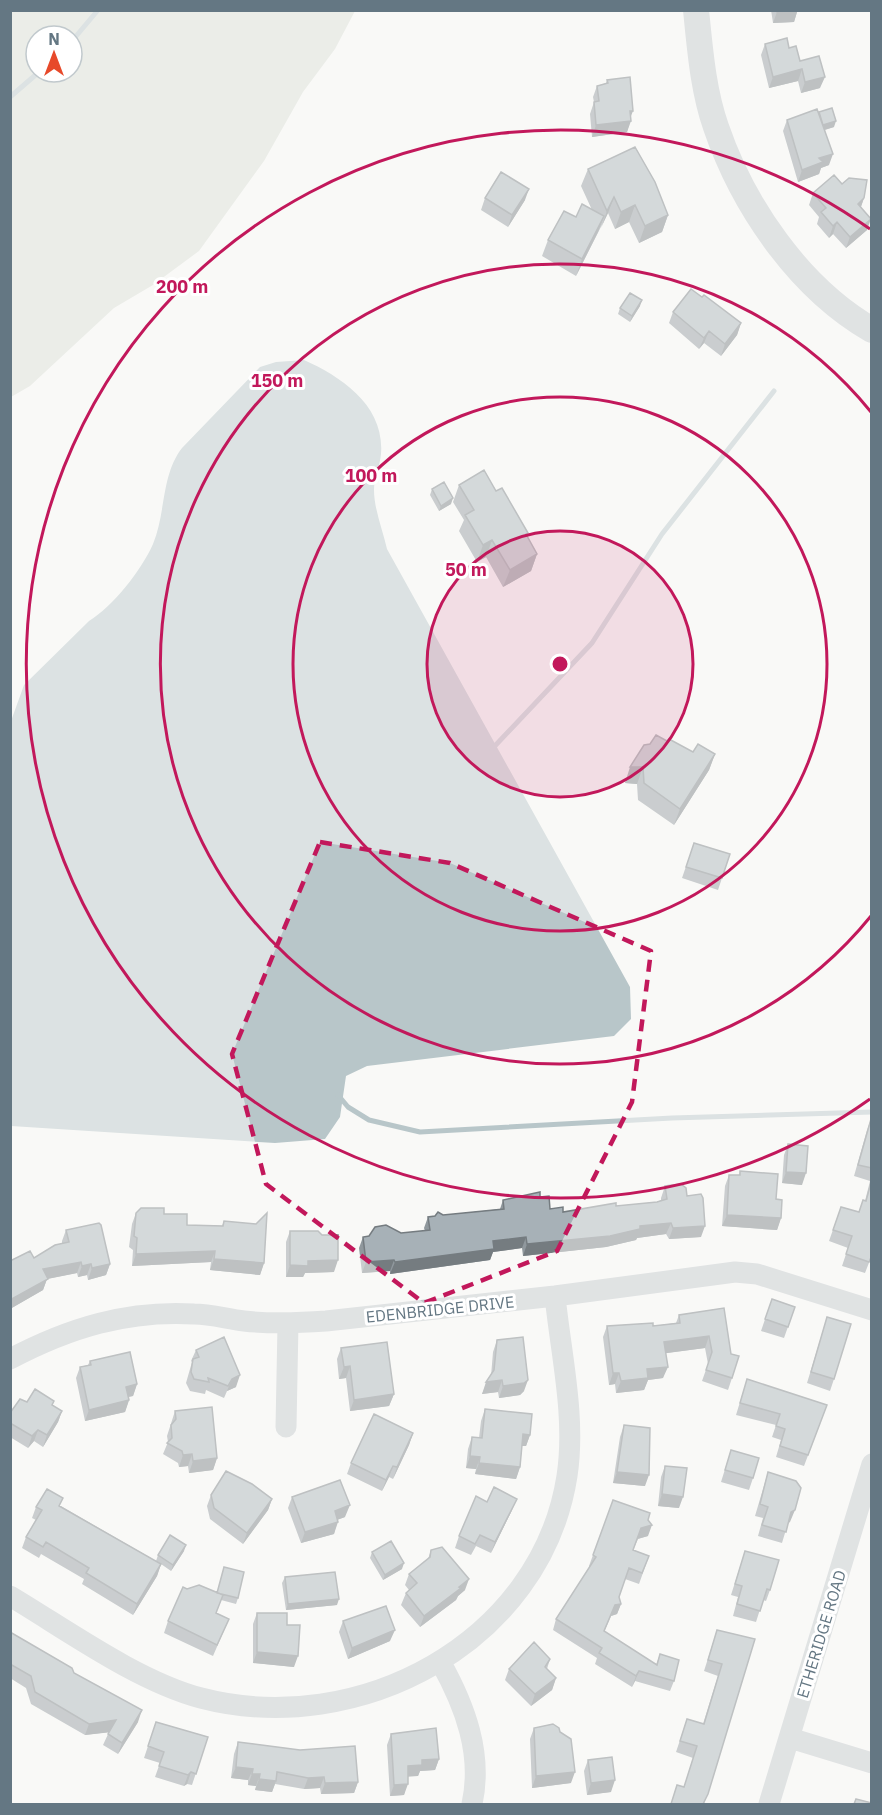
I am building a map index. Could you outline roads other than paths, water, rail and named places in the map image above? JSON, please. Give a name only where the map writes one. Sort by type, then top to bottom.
[{"type":"street","points":[[696,10],[705,86],[715,126],[728,159],[746,193],[777,242],[812,282],[837,306],[872,330]]},
{"type":"street","name":"EDENBRIDGE DRIVE","points":[[10,1359],[54,1337],[100,1322],[148,1314],[196,1314],[288,1324],[555,1296],[735,1272],[757,1274],[872,1311]]},
{"type":"street","points":[[10,1596],[125,1665],[200,1698],[239,1706],[280,1708],[320,1706],[398,1683],[441,1663],[478,1635],[510,1602],[536,1563],[555,1522],[567,1477],[570,1431],[555,1296]]},
{"type":"street","points":[[286,1427],[288,1324]]},
{"type":"street","name":"ETHERIDGE ROAD","points":[[770,1804],[872,1464]]},
{"type":"street","points":[[441,1663],[468,1720],[475,1758],[472,1804]]},
{"type":"street","points":[[790,1738],[872,1763]]},
{"type":"waterway","points":[[84,27],[98,10]]},
{"type":"waterway","points":[[10,97],[25,84]]},
{"type":"waterway","points":[[492,749],[592,643],[662,534],[774,391]]},
{"type":"waterway","points":[[338,1095],[348,1107],[369,1120],[420,1132],[672,1118],[872,1112]]}]
